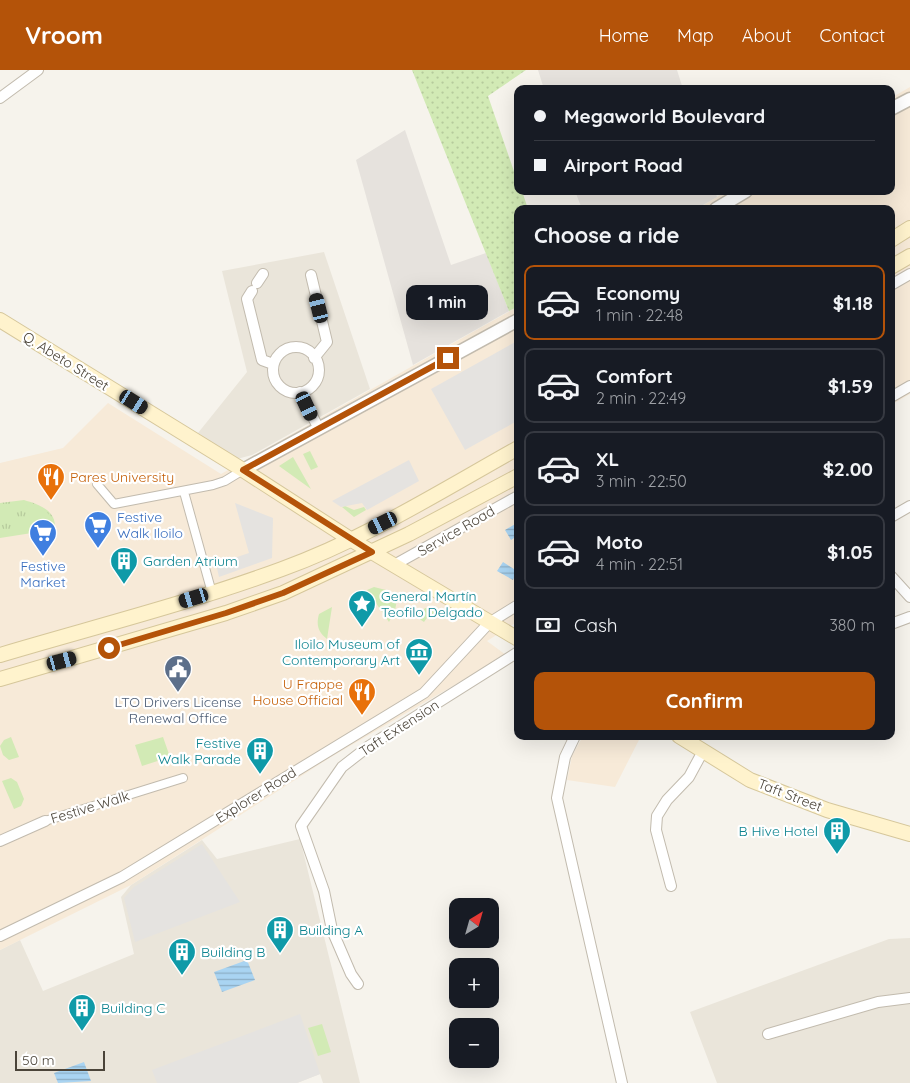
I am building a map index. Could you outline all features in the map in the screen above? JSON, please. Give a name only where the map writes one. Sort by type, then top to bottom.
[{"type":"main road","points":[[895,237],[910,228]]},
{"type":"main road","points":[[895,265],[910,256]]},
{"type":"main road","name":"Q. Abeto Street","points":[[0,320],[243,470],[350,539],[489,623]]},
{"type":"main road","points":[[0,655],[212,593],[288,566],[350,539],[514,450]]},
{"type":"main road","points":[[0,679],[226,613],[295,588],[423,527],[514,478]]},
{"type":"main road","points":[[411,507],[406,513],[407,523],[418,528],[423,527]]},
{"type":"main road","points":[[288,566],[298,568],[302,574],[302,582],[295,588]]},
{"type":"main road","points":[[489,623],[514,637]]},
{"type":"main road","name":"Taft Street","points":[[685,740],[750,780],[826,810],[910,834]]},
{"type":"street","points":[[0,98],[38,70]]},
{"type":"street","points":[[895,107],[910,99]]},
{"type":"street","points":[[723,205],[739,195]]},
{"type":"street","points":[[895,283],[910,274]]},
{"type":"street","points":[[311,275],[327,342],[314,358]]},
{"type":"street","points":[[257,282],[247,299],[262,360],[274,364]]},
{"type":"street","points":[[97,484],[114,504],[184,492],[225,481],[514,322]]},
{"type":"street","points":[[295,348],[309,352],[314,358],[318,372],[312,386],[300,392],[292,392],[279,385],[273,372],[274,364],[281,352],[295,348]]},
{"type":"street","points":[[895,395],[910,386]]},
{"type":"street","points":[[300,392],[319,429]]},
{"type":"street","points":[[184,492],[212,593]]},
{"type":"street","name":"Service Road","points":[[394,566],[514,498]]},
{"type":"street","points":[[895,515],[910,506]]},
{"type":"street","points":[[895,580],[910,597]]},
{"type":"street","name":"Explorer Road","points":[[0,936],[122,878],[424,693],[489,623],[514,607]]},
{"type":"street","points":[[895,623],[910,617]]},
{"type":"street","name":"Taft Extension","points":[[358,984],[351,974],[332,930],[324,890],[301,826],[342,767],[369,746],[514,655]]},
{"type":"street","points":[[574,740],[565,757],[557,798],[622,1083]]},
{"type":"street","points":[[671,886],[656,830],[657,816],[666,800],[689,776],[703,751]]},
{"type":"street","name":"Festive Walk","points":[[0,841],[45,821],[183,778]]},
{"type":"street","points":[[768,1034],[878,1002],[910,998]]},
{"type":"shaded area","points":[[538,70],[677,70],[682,85],[543,85]]},
{"type":"shaded area","points":[[910,87],[910,394],[895,403],[895,205],[704,205],[720,195],[895,195],[895,96]]},
{"type":"shaded area","points":[[405,130],[451,265],[486,253],[509,311],[413,365],[356,160]]},
{"type":"shaded area","points":[[577,195],[716,195],[717,197],[703,205],[580,205]]},
{"type":"shaded area","points":[[324,252],[370,389],[252,455],[237,459],[198,433],[247,372],[222,271]]},
{"type":"shaded area","points":[[514,309],[514,624],[487,641],[506,655],[331,757],[131,885],[0,950],[0,463],[63,448],[108,403],[221,474]]},
{"type":"shaded area","points":[[514,343],[514,423],[465,450],[431,389]]},
{"type":"shaded area","points":[[409,460],[419,481],[367,510],[362,503],[341,507],[332,501]]},
{"type":"shaded area","points":[[235,503],[273,518],[272,558],[219,577],[216,564],[249,553]]},
{"type":"shaded area","points":[[581,740],[639,740],[615,787],[567,780],[572,756]]},
{"type":"shaded area","points":[[300,839],[360,1083],[323,1083],[320,1074],[297,1083],[0,1083],[0,950],[20,940],[43,991],[134,954],[121,897],[131,885],[202,840],[217,859]]},
{"type":"shaded area","points":[[202,844],[240,902],[135,942],[124,898],[134,887]]},
{"type":"shaded area","points":[[910,938],[910,1083],[717,1083],[690,1012],[889,939]]},
{"type":"shaded area","points":[[300,1014],[320,1074],[297,1083],[157,1083],[152,1070]]},
{"type":"green space","points":[[412,70],[526,70],[488,96],[514,171],[514,195],[523,195],[527,205],[514,205],[514,308],[509,311]]},
{"type":"green space","points":[[310,451],[318,467],[311,470],[303,454]]},
{"type":"green space","points":[[293,457],[311,489],[279,466]]},
{"type":"green space","points":[[24,500],[39,505],[48,511],[54,519],[55,525],[51,530],[0,538],[0,503]]},
{"type":"green space","points":[[26,502],[43,508],[54,520],[53,525],[49,527],[40,520],[30,520]]},
{"type":"green space","points":[[345,506],[354,510],[364,507],[366,510],[354,517],[342,507]]},
{"type":"green space","points":[[374,587],[390,591],[397,600],[395,610],[389,622],[367,590]]},
{"type":"green space","points":[[332,607],[327,639],[320,631],[318,618],[319,614]]},
{"type":"green space","points":[[425,608],[433,609],[437,613],[429,615],[424,622],[418,618]]},
{"type":"green space","points":[[11,737],[19,757],[9,760],[3,755],[0,746],[4,740]]},
{"type":"green space","points":[[163,737],[170,757],[142,766],[135,745]]},
{"type":"green space","points":[[11,778],[17,782],[24,799],[21,806],[14,809],[2,781]]},
{"type":"green space","points":[[322,1024],[331,1052],[318,1056],[308,1028]]},
{"type":"water","points":[[514,525],[514,538],[511,540],[505,530]]},
{"type":"water","points":[[503,562],[514,569],[513,580],[497,571]]},
{"type":"water","points":[[247,960],[255,980],[222,992],[214,972]]},
{"type":"water","points":[[84,1062],[91,1081],[58,1083],[54,1073]]},
{"type":"place","name":"Pares University","points":[[51,501]]},
{"type":"place","name":"Festive Walk Iloilo","points":[[98,549]]},
{"type":"place","name":"Festive Market","points":[[43,557]]},
{"type":"place","name":"Garden Atrium","points":[[124,585]]},
{"type":"place","name":"General Martín Teofilo Delgado","points":[[362,628]]},
{"type":"place","name":"Iloilo Museum of Contemporary Art","points":[[419,676]]},
{"type":"place","name":"LTO Drivers License Renewal Office","points":[[178,693]]},
{"type":"place","name":"U Frappe House Official","points":[[362,716]]},
{"type":"place","name":"Festive Walk Parade","points":[[260,775]]},
{"type":"place","name":"B Hive Hotel","points":[[837,855]]},
{"type":"place","name":"Building A","points":[[280,954]]},
{"type":"place","name":"Building B","points":[[182,976]]},
{"type":"place","name":"Building C","points":[[82,1032]]},
{"type":"route","points":[[109,648],[226,613],[283,593],[372,552],[243,470],[448,358]]}]
